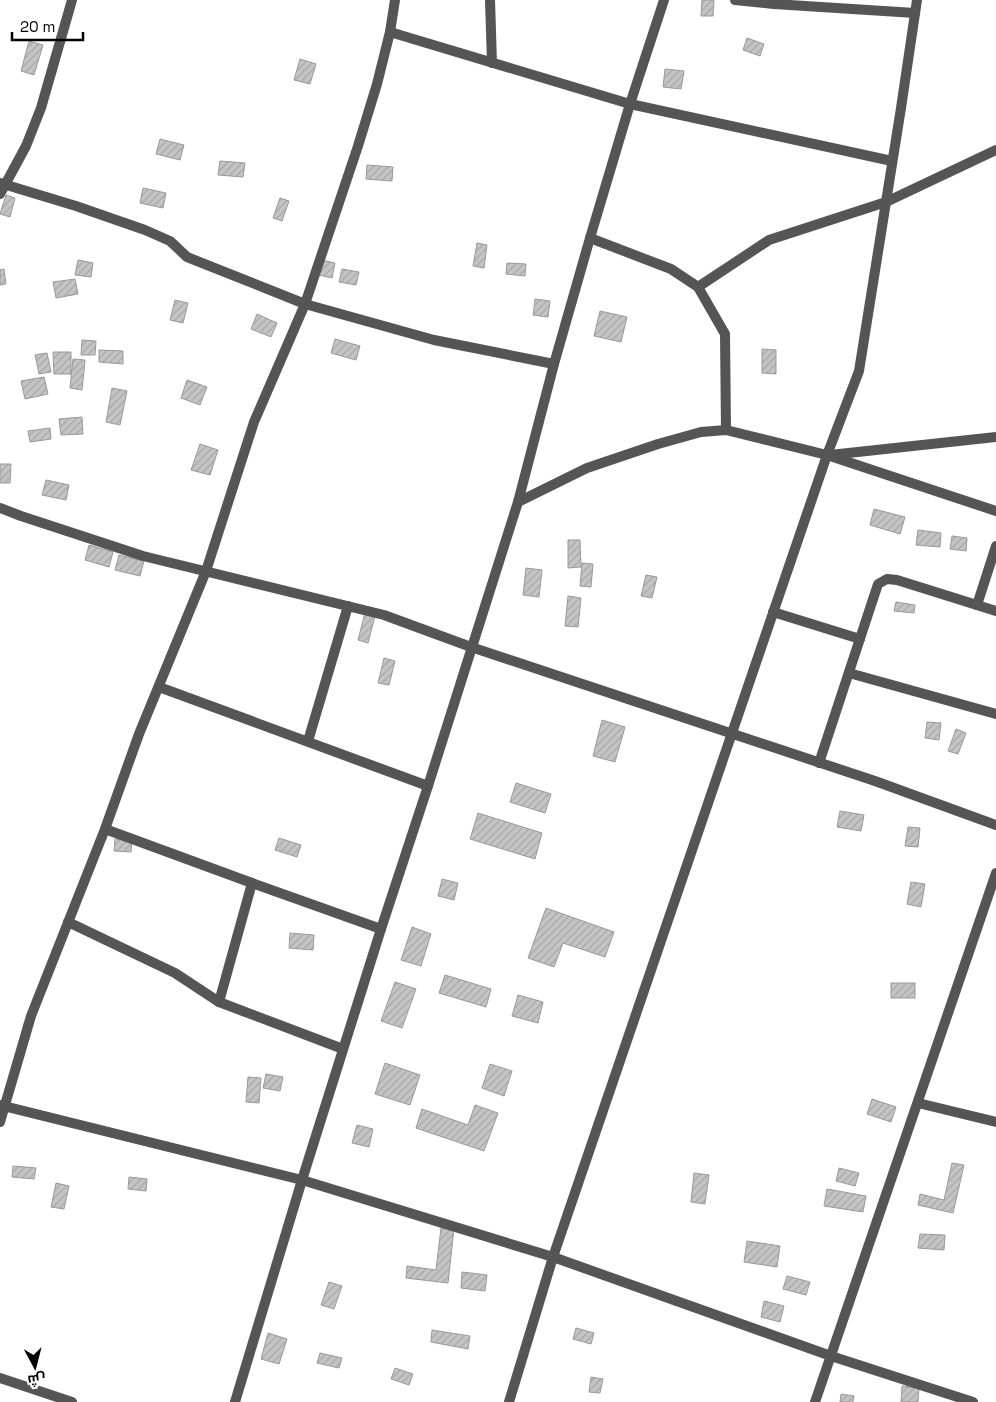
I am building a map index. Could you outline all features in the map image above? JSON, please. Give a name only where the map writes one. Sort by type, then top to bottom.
[{"type":"street","points":[[72,0],[41,108],[26,146],[1,187],[76,206],[145,230],[170,241],[187,256],[305,304],[434,340],[554,364]]},
{"type":"street","points":[[0,1122],[2,1105],[32,1016],[105,829],[139,734],[206,571],[254,422],[305,304],[377,84],[390,32],[395,0]]},
{"type":"street","points":[[490,0],[492,63]]},
{"type":"street","points":[[235,1402],[380,929],[428,786],[518,502],[554,364],[590,238],[630,104],[664,0]]},
{"type":"street","points":[[735,0],[915,13]]},
{"type":"street","points":[[509,1402],[553,1257],[826,455],[859,371],[917,0]]},
{"type":"street","points":[[390,32],[630,104],[892,161]]},
{"type":"street","points":[[698,288],[770,240],[886,202],[996,150]]},
{"type":"street","points":[[590,238],[671,269],[698,288],[725,334],[726,430]]},
{"type":"street","points":[[518,502],[587,468],[675,439],[701,432],[726,430],[826,455],[996,511]]},
{"type":"street","points":[[826,455],[996,437]]},
{"type":"street","points":[[0,508],[143,556],[384,615],[471,647],[819,763],[996,825]]},
{"type":"street","points":[[977,605],[996,546]]},
{"type":"street","points":[[819,763],[878,584],[887,579],[897,580],[996,611]]},
{"type":"street","points":[[308,741],[348,606]]},
{"type":"street","points":[[773,612],[860,639]]},
{"type":"street","points":[[849,673],[996,714]]},
{"type":"street","points":[[158,687],[428,786]]},
{"type":"street","points":[[105,829],[380,929]]},
{"type":"street","points":[[815,1402],[996,873]]},
{"type":"street","points":[[219,1002],[252,884]]},
{"type":"street","points":[[68,922],[175,973],[219,1002],[343,1049]]},
{"type":"street","points":[[918,1103],[996,1122]]},
{"type":"street","points":[[2,1105],[302,1180],[553,1257],[831,1356],[973,1402]]},
{"type":"street","points":[[0,1378],[72,1402]]},
{"type":"building","points":[[702,0],[714,0],[713,16],[701,16]]},
{"type":"building","points":[[747,38],[764,44],[760,56],[743,50]]},
{"type":"building","points":[[29,41],[43,45],[34,75],[21,71]]},
{"type":"building","points":[[300,59],[316,64],[310,84],[294,80]]},
{"type":"building","points":[[665,69],[684,71],[681,89],[663,87]]},
{"type":"building","points":[[160,139],[184,145],[180,160],[156,154]]},
{"type":"building","points":[[220,161],[245,163],[243,177],[218,175]]},
{"type":"building","points":[[367,165],[393,167],[392,181],[366,179]]},
{"type":"building","points":[[143,188],[166,193],[163,208],[140,203]]},
{"type":"building","points":[[6,195],[15,198],[10,217],[0,214]]},
{"type":"building","points":[[280,198],[289,201],[282,221],[273,218]]},
{"type":"building","points":[[477,243],[487,245],[484,268],[473,266]]},
{"type":"building","points":[[317,259],[335,263],[332,278],[314,274]]},
{"type":"building","points":[[78,260],[93,263],[91,277],[75,275]]},
{"type":"building","points":[[507,263],[526,264],[525,276],[506,274]]},
{"type":"building","points":[[4,269],[6,284],[0,285],[0,270]]},
{"type":"building","points":[[342,269],[359,272],[356,285],[339,282]]},
{"type":"building","points":[[75,279],[78,294],[56,298],[53,282]]},
{"type":"building","points":[[535,299],[550,301],[548,317],[533,315]]},
{"type":"building","points":[[175,300],[188,303],[183,323],[170,320]]},
{"type":"building","points":[[600,311],[627,317],[621,342],[594,336]]},
{"type":"building","points":[[257,314],[277,323],[271,337],[251,329]]},
{"type":"building","points":[[335,339],[360,346],[356,360],[331,353]]},
{"type":"building","points":[[82,340],[96,341],[95,355],[81,355]]},
{"type":"building","points":[[762,349],[776,350],[776,374],[762,373]]},
{"type":"building","points":[[99,350],[123,351],[123,364],[99,362]]},
{"type":"building","points":[[53,352],[71,352],[71,374],[54,374]]},
{"type":"building","points":[[47,353],[51,372],[39,374],[35,355]]},
{"type":"building","points":[[73,359],[85,360],[82,390],[70,388]]},
{"type":"building","points":[[44,377],[48,394],[25,399],[21,381]]},
{"type":"building","points":[[187,380],[207,387],[200,405],[181,398]]},
{"type":"building","points":[[112,388],[127,391],[120,425],[106,422]]},
{"type":"building","points":[[82,417],[83,434],[61,435],[59,419]]},
{"type":"building","points":[[50,428],[51,439],[30,442],[28,431]]},
{"type":"building","points":[[200,444],[218,450],[210,475],[191,470]]},
{"type":"building","points":[[0,464],[11,464],[10,483],[0,483]]},
{"type":"building","points":[[46,480],[69,485],[66,500],[42,495]]},
{"type":"building","points":[[874,509],[905,517],[900,534],[870,525]]},
{"type":"building","points":[[918,530],[941,533],[940,547],[916,545]]},
{"type":"building","points":[[952,536],[967,538],[966,551],[950,549]]},
{"type":"building","points":[[568,540],[580,540],[581,567],[568,568]]},
{"type":"building","points":[[89,545],[113,552],[109,567],[85,560]]},
{"type":"building","points":[[119,555],[144,561],[140,576],[115,570]]},
{"type":"building","points":[[582,563],[593,564],[591,587],[580,586]]},
{"type":"building","points":[[526,568],[542,570],[539,597],[523,595]]},
{"type":"building","points":[[646,575],[657,577],[652,598],[641,596]]},
{"type":"building","points":[[568,596],[581,598],[578,627],[565,626]]},
{"type":"building","points":[[896,602],[915,605],[914,613],[894,611]]},
{"type":"building","points":[[366,609],[376,612],[368,643],[358,640]]},
{"type":"building","points":[[384,658],[395,661],[389,685],[378,683]]},
{"type":"building","points":[[602,720],[625,727],[615,762],[593,756]]},
{"type":"building","points":[[927,722],[941,723],[939,740],[925,738]]},
{"type":"building","points":[[956,729],[966,733],[958,754],[948,751]]},
{"type":"building","points":[[516,783],[551,794],[545,813],[510,802]]},
{"type":"building","points":[[840,811],[864,815],[861,831],[837,827]]},
{"type":"building","points":[[478,813],[542,833],[535,859],[470,839]]},
{"type":"building","points":[[908,827],[920,828],[918,847],[905,846]]},
{"type":"building","points":[[279,838],[301,845],[297,857],[275,850]]},
{"type":"building","points":[[115,839],[132,840],[131,852],[114,851]]},
{"type":"building","points":[[442,879],[458,883],[454,900],[438,896]]},
{"type":"building","points":[[911,882],[925,884],[921,907],[907,904]]},
{"type":"building","points":[[546,908],[614,932],[605,957],[563,943],[554,967],[528,958]]},
{"type":"building","points":[[412,927],[431,934],[421,966],[401,960]]},
{"type":"building","points":[[290,933],[314,935],[313,950],[289,948]]},
{"type":"building","points":[[445,975],[491,989],[486,1007],[439,993]]},
{"type":"building","points":[[395,982],[416,989],[402,1028],[381,1021]]},
{"type":"building","points":[[891,983],[915,983],[915,998],[891,998]]},
{"type":"building","points":[[518,995],[543,1002],[538,1023],[512,1016]]},
{"type":"building","points":[[385,1063],[420,1075],[410,1105],[375,1094]]},
{"type":"building","points":[[490,1064],[512,1071],[504,1096],[482,1088]]},
{"type":"building","points":[[266,1074],[283,1077],[280,1091],[263,1088]]},
{"type":"building","points":[[248,1077],[261,1078],[259,1103],[246,1102]]},
{"type":"building","points":[[872,1099],[896,1107],[891,1122],[867,1114]]},
{"type":"building","points":[[475,1105],[498,1113],[484,1151],[416,1128],[422,1109],[468,1125]]},
{"type":"building","points":[[357,1125],[373,1129],[369,1147],[352,1143]]},
{"type":"building","points":[[952,1163],[964,1165],[953,1213],[918,1205],[920,1194],[944,1200]]},
{"type":"building","points":[[13,1166],[36,1168],[34,1179],[12,1177]]},
{"type":"building","points":[[839,1168],[859,1173],[855,1186],[836,1181]]},
{"type":"building","points":[[694,1173],[709,1175],[705,1204],[691,1202]]},
{"type":"building","points":[[129,1177],[147,1179],[146,1191],[128,1189]]},
{"type":"building","points":[[56,1183],[69,1186],[64,1209],[51,1207]]},
{"type":"building","points":[[827,1189],[866,1196],[863,1212],[824,1206]]},
{"type":"building","points":[[441,1228],[454,1229],[448,1283],[406,1278],[407,1266],[436,1270]]},
{"type":"building","points":[[920,1234],[945,1235],[944,1250],[918,1248]]},
{"type":"building","points":[[747,1241],[780,1246],[777,1267],[744,1262]]},
{"type":"building","points":[[462,1272],[487,1275],[485,1291],[461,1288]]},
{"type":"building","points":[[787,1276],[810,1282],[806,1295],[783,1289]]},
{"type":"building","points":[[329,1282],[342,1286],[334,1309],[321,1305]]},
{"type":"building","points":[[764,1301],[784,1306],[780,1322],[761,1317]]},
{"type":"building","points":[[576,1328],[594,1333],[591,1344],[573,1339]]},
{"type":"building","points":[[432,1330],[470,1336],[468,1349],[431,1342]]},
{"type":"building","points":[[268,1333],[287,1339],[279,1364],[261,1359]]},
{"type":"building","points":[[320,1353],[342,1358],[339,1368],[317,1363]]},
{"type":"building","points":[[395,1368],[413,1374],[409,1385],[391,1379]]},
{"type":"building","points":[[591,1377],[603,1379],[600,1393],[589,1392]]},
{"type":"building","points":[[902,1386],[919,1388],[918,1402],[901,1402]]},
{"type":"building","points":[[841,1394],[854,1396],[853,1402],[840,1402]]}]
